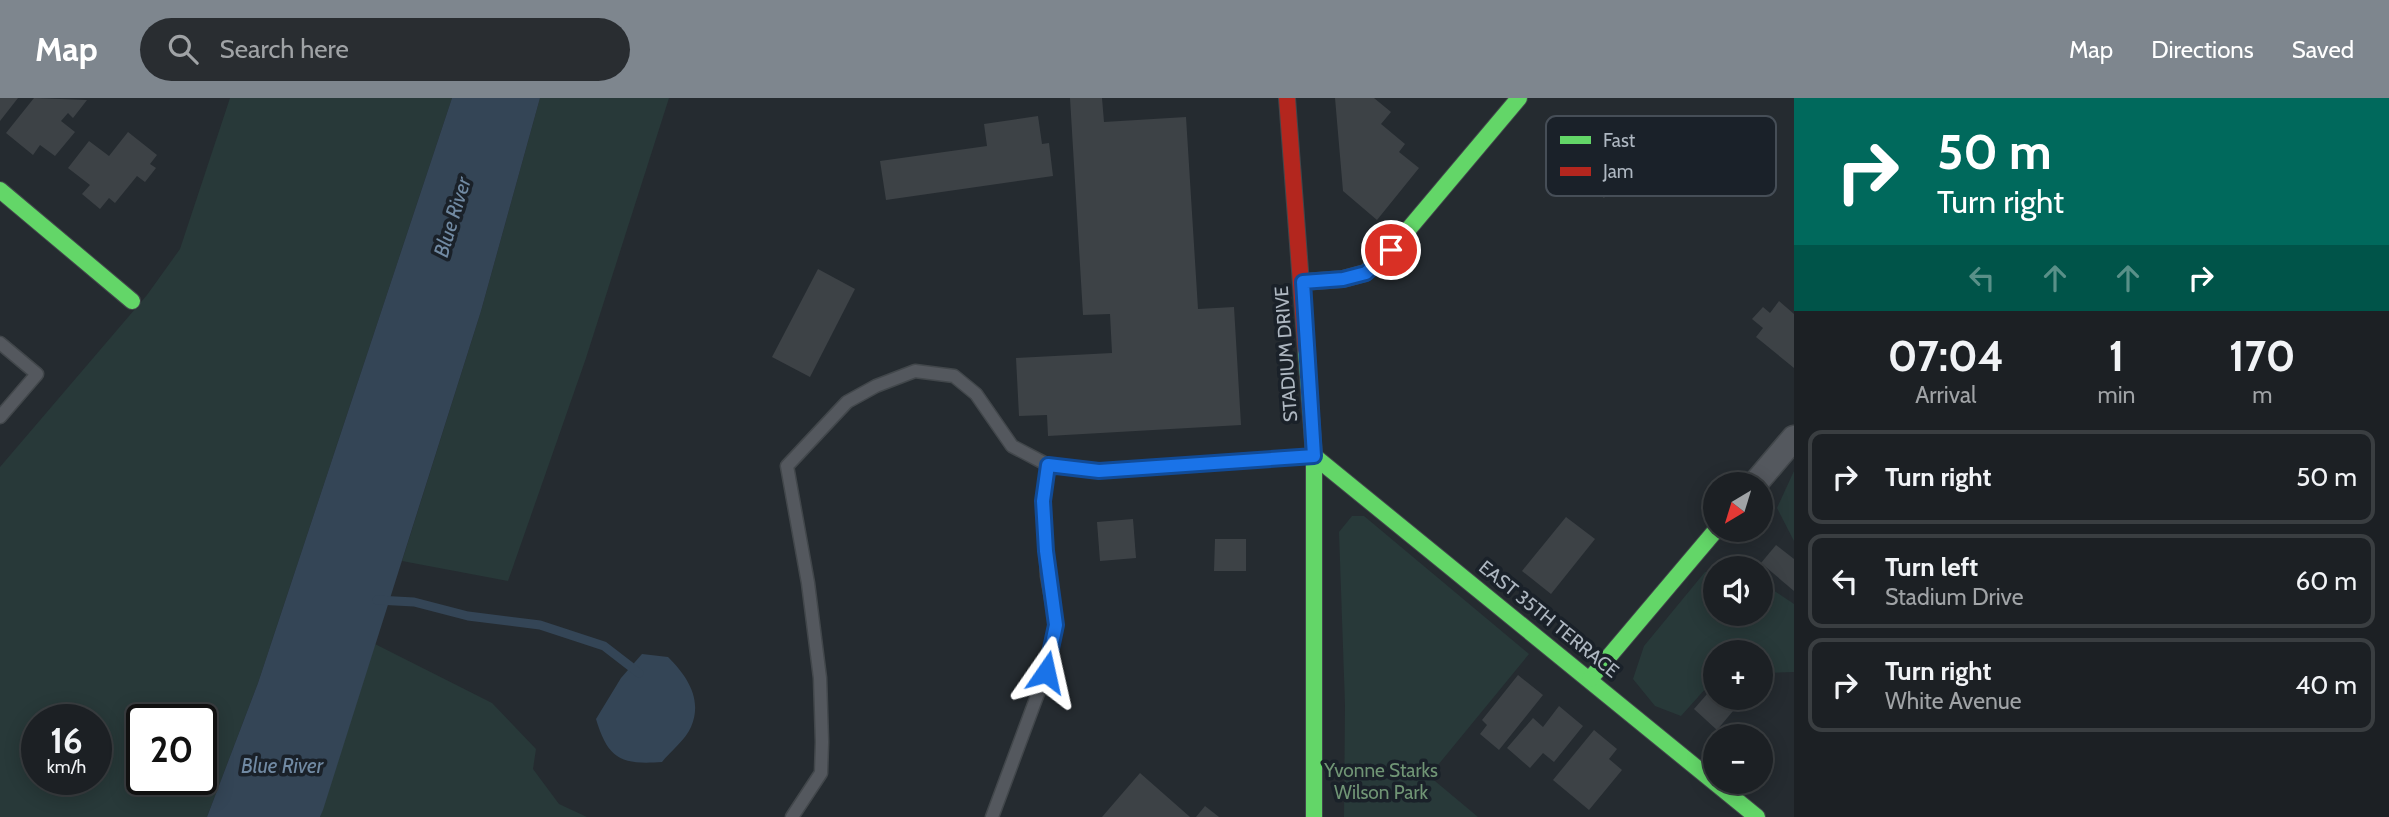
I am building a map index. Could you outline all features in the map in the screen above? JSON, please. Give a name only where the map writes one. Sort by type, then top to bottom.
[{"type":"street","name":"STADIUM DRIVE","points":[[1287,98],[1303,282],[1314,456],[1314,817]]},
{"type":"street","points":[[1303,282],[1343,279],[1366,273],[1391,250],[1519,98]]},
{"type":"street","points":[[0,190],[132,301]]},
{"type":"street","points":[[1765,472],[1794,438]]},
{"type":"street","name":"EAST 35TH TERRACE","points":[[1314,456],[1757,817]]},
{"type":"street","points":[[1590,679],[1706,542]]},
{"type":"lane","points":[[0,343],[37,374],[0,417]]},
{"type":"lane","points":[[792,817],[821,773],[822,742],[820,678],[808,583],[787,466],[847,402],[876,386],[915,371],[954,376],[976,394],[1012,446],[1048,465],[1099,471],[1314,456]]},
{"type":"lane","points":[[992,817],[1046,672],[1056,625],[1047,576],[1044,513],[1048,465]]},
{"type":"green space","points":[[230,98],[452,98],[258,683],[217,791],[217,704],[126,704],[126,795],[215,795],[207,817],[0,817],[0,467],[147,295],[180,249]]},
{"type":"green space","points":[[540,98],[669,98],[586,358],[508,581],[402,561],[481,311]]},
{"type":"green space","points":[[1794,471],[1794,541],[1777,508]]},
{"type":"green space","name":"Yvonne Starks Wilson Park","points":[[1352,516],[1364,516],[1529,654],[1429,776],[1478,817],[1344,817],[1345,705],[1339,532]]},
{"type":"green space","points":[[1703,574],[1703,626],[1773,626],[1773,590],[1794,604],[1794,672],[1773,673],[1773,640],[1703,640],[1703,691],[1681,716],[1655,706],[1633,679],[1644,646]]},
{"type":"green space","points":[[375,644],[492,703],[536,749],[533,769],[559,804],[587,817],[320,817]]},
{"type":"water","name":"Blue River","points":[[452,98],[540,98],[481,311],[320,817],[207,817],[258,683]]},
{"type":"water","points":[[642,654],[668,657],[687,680],[694,698],[694,717],[689,732],[662,762],[636,762],[618,757],[606,743],[596,719],[621,678]]},
{"type":"building","points":[[0,98],[18,98],[0,121]]},
{"type":"building","points":[[34,98],[87,100],[73,118],[68,113],[61,121],[75,132],[55,156],[40,145],[33,155],[6,133]]},
{"type":"building","points":[[1070,98],[1102,98],[1104,122],[1186,117],[1198,309],[1234,307],[1241,425],[1048,436],[1047,415],[1019,416],[1016,358],[1112,353],[1110,314],[1083,315]]},
{"type":"building","points":[[1335,98],[1374,98],[1391,112],[1381,124],[1405,144],[1399,152],[1419,168],[1377,220],[1343,191]]},
{"type":"building","points":[[1038,116],[1042,144],[1049,143],[1053,176],[886,200],[880,161],[987,146],[984,124]]},
{"type":"building","points":[[128,132],[157,155],[150,164],[156,168],[145,182],[137,176],[115,203],[109,198],[100,209],[82,194],[90,185],[68,168],[89,141],[109,156]]},
{"type":"building","points":[[818,269],[855,289],[810,377],[772,357]]},
{"type":"building","points":[[1779,301],[1794,314],[1794,368],[1756,337],[1763,328],[1752,319],[1763,307],[1770,313]]},
{"type":"building","points":[[1566,517],[1595,539],[1551,594],[1522,571]]},
{"type":"building","points":[[1133,519],[1136,558],[1100,561],[1097,522]]},
{"type":"building","points":[[1215,539],[1246,539],[1246,571],[1214,571]]},
{"type":"building","points":[[1776,545],[1794,559],[1794,591],[1773,573],[1773,556],[1767,556]]},
{"type":"building","points":[[1518,675],[1543,695],[1499,750],[1480,734],[1487,725],[1482,720]]},
{"type":"building","points":[[1703,699],[1703,710],[1734,710],[1722,724],[1710,724],[1694,709]]},
{"type":"building","points":[[1559,706],[1583,726],[1554,762],[1543,753],[1530,768],[1507,748],[1533,718],[1543,727]]},
{"type":"building","points":[[1594,730],[1617,749],[1609,759],[1622,770],[1589,810],[1553,780]]},
{"type":"building","points":[[1140,773],[1190,817],[1102,817]]},
{"type":"building","points":[[1205,806],[1219,817],[1196,817]]},
{"type":"waterway","points":[[377,600],[414,602],[468,616],[540,625],[604,646],[639,673]]},
{"type":"traffic: fast","points":[[1303,282],[1343,279],[1365,273],[1391,250],[1519,98]]},
{"type":"traffic: fast","points":[[0,190],[132,301]]},
{"type":"traffic: fast","points":[[1306,350],[1314,456],[1314,817]]},
{"type":"traffic: fast","points":[[1314,456],[1757,817]]},
{"type":"traffic: fast","points":[[1590,679],[1706,542]]},
{"type":"traffic: jam","points":[[1287,98],[1306,350]]},
{"type":"route","points":[[1046,672],[1056,625],[1047,576],[1043,501],[1048,465],[1099,471],[1314,456],[1303,282],[1343,279],[1366,273],[1391,250]]}]
